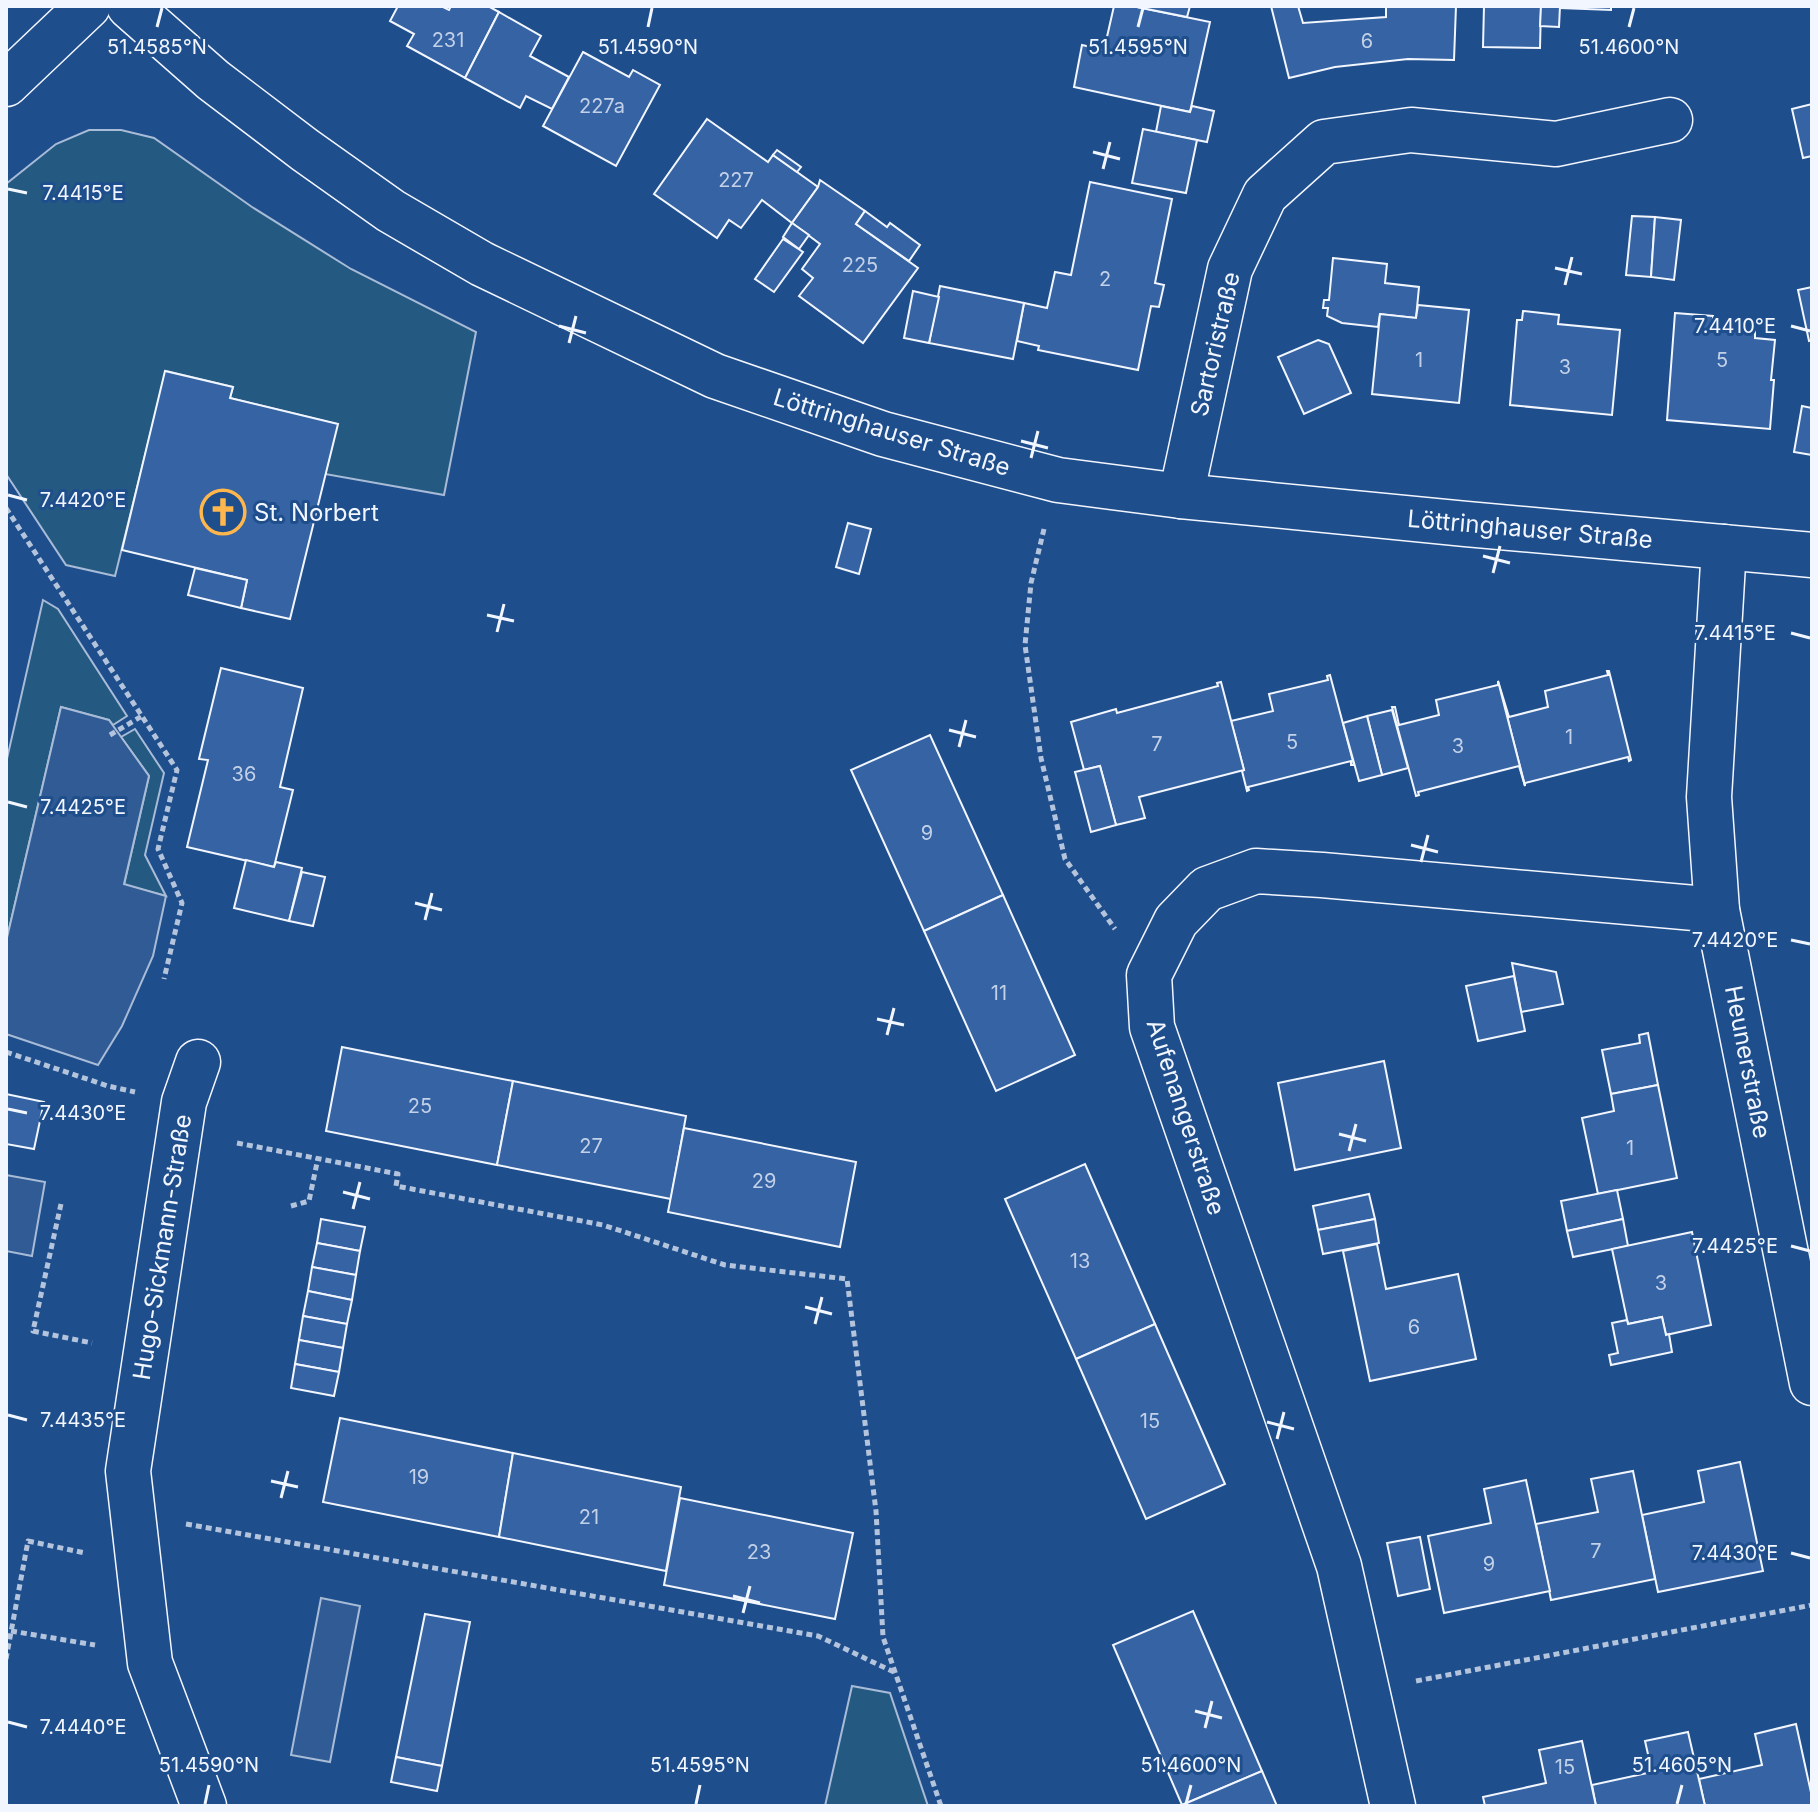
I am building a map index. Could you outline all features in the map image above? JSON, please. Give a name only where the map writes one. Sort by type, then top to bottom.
[{"type":"street","points":[[6,84],[88,6]]},
{"type":"street","name":"Löttringhauser Straße","points":[[129,6],[213,80],[305,150],[391,211],[482,264],[715,376],[883,434],[1058,480],[1181,496],[1812,555]]},
{"type":"street","name":"Sartoristraße","points":[[1181,496],[1230,269],[1265,195],[1324,142],[1411,130],[1556,144],[1670,120]]},
{"type":"street","name":"Heunerstraße","points":[[1724,547],[1709,797],[1717,910],[1812,1383]]},
{"type":"street","name":"Aufenangerstraße","points":[[1393,1806],[1339,1566],[1152,1027],[1149,975],[1176,921],[1207,889],[1256,871],[1717,910]]},
{"type":"street","name":"Hugo-Sickmann-Straße","points":[[191,1082],[128,1471],[150,1663],[204,1806]]},
{"type":"path","points":[[1058,480],[1031,583],[1025,645],[1041,758],[1065,859],[1149,975]]},
{"type":"path","points":[[6,508],[177,770],[158,849],[182,903],[164,979]]},
{"type":"path","points":[[110,735],[142,716]]},
{"type":"path","points":[[6,1052],[108,1086],[191,1082]]},
{"type":"path","points":[[237,1143],[398,1174],[396,1186],[603,1225],[725,1265],[847,1279],[876,1511],[883,1637],[941,1806]]},
{"type":"path","points":[[291,1206],[309,1201],[318,1158]]},
{"type":"path","points":[[61,1204],[33,1331],[92,1343]]},
{"type":"path","points":[[171,1521],[818,1636],[895,1673]]},
{"type":"path","points":[[6,1659],[28,1541],[86,1553]]},
{"type":"path","points":[[1366,1691],[1812,1605]]},
{"type":"path","points":[[11,1631],[108,1647]]},
{"type":"shaded area","points":[[89,130],[121,130],[154,138],[252,207],[351,269],[476,332],[444,495],[325,474],[337,424],[230,398],[233,387],[166,371],[115,576],[66,565],[6,474],[6,184],[56,144]]},
{"type":"shaded area","points":[[43,600],[58,609],[127,716],[113,725],[109,720],[61,707],[6,942],[6,763]]},
{"type":"shaded area","points":[[61,707],[109,720],[149,776],[124,884],[166,896],[153,956],[122,1026],[98,1065],[6,1034],[6,942]]},
{"type":"shaded area","points":[[135,729],[164,773],[145,855],[166,896],[124,885],[149,776],[121,737]]},
{"type":"shaded area","points":[[6,1175],[45,1182],[32,1256],[6,1251]]},
{"type":"shaded area","points":[[321,1598],[360,1606],[330,1762],[291,1755]]},
{"type":"shaded area","points":[[852,1686],[890,1693],[928,1806],[825,1806]]},
{"type":"building","points":[[398,6],[441,6],[449,10],[451,6],[488,6],[499,12],[465,78],[407,46],[414,34],[390,21]]},
{"type":"building","points":[[1114,6],[1132,6],[1210,22],[1190,112],[1074,87],[1082,45],[1104,50]]},
{"type":"building","points":[[1132,6],[1190,6],[1187,17]]},
{"type":"building","points":[[1271,6],[1298,6],[1303,23],[1386,17],[1386,6],[1456,6],[1454,60],[1408,59],[1335,67],[1289,78]]},
{"type":"building","points":[[1484,6],[1541,6],[1540,48],[1483,47]]},
{"type":"building","points":[[1541,6],[1560,6],[1559,27],[1540,26]]},
{"type":"building","points":[[1611,6],[1611,10],[1560,8]]},
{"type":"building","points":[[499,12],[541,36],[530,56],[569,77],[552,109],[526,96],[520,108],[465,78]]},
{"type":"building","points":[[583,52],[629,77],[633,70],[660,85],[616,166],[543,126]]},
{"type":"building","points":[[1812,104],[1812,156],[1803,158],[1792,109]]},
{"type":"building","points":[[1161,106],[1190,112],[1192,106],[1214,111],[1207,142],[1156,132]]},
{"type":"building","points":[[707,119],[768,162],[773,155],[818,187],[792,223],[762,200],[741,228],[729,220],[717,238],[654,194]]},
{"type":"building","points":[[1143,129],[1197,140],[1186,193],[1132,183]]},
{"type":"building","points":[[777,150],[801,167],[797,172],[773,155]]},
{"type":"building","points":[[820,180],[865,211],[856,224],[918,268],[863,343],[799,296],[813,278],[802,269],[820,244],[792,223]]},
{"type":"building","points":[[1090,182],[1172,199],[1155,283],[1164,285],[1159,307],[1151,306],[1138,370],[1038,350],[1039,346],[1017,341],[1024,303],[1047,308],[1055,272],[1071,275]]},
{"type":"building","points":[[865,211],[887,227],[890,223],[920,245],[909,261],[856,224]]},
{"type":"building","points":[[1632,216],[1655,217],[1651,277],[1626,275]]},
{"type":"building","points":[[1655,217],[1681,220],[1674,280],[1651,277]]},
{"type":"building","points":[[792,223],[809,235],[799,249],[783,237]]},
{"type":"building","points":[[783,239],[803,252],[774,292],[755,279]]},
{"type":"building","points":[[1333,258],[1387,264],[1385,283],[1419,287],[1416,318],[1380,314],[1378,327],[1342,323],[1327,316],[1328,308],[1323,308],[1324,300],[1329,300]]},
{"type":"building","points":[[940,286],[1024,303],[1013,359],[929,343]]},
{"type":"building","points":[[1812,287],[1812,340],[1809,341],[1798,290]]},
{"type":"building","points":[[913,291],[939,297],[929,343],[904,338]]},
{"type":"building","points":[[1418,305],[1469,310],[1459,403],[1372,394],[1380,314],[1416,318]]},
{"type":"building","points":[[1523,311],[1559,315],[1558,324],[1620,330],[1612,415],[1510,405],[1517,320],[1522,320]]},
{"type":"building","points":[[1675,313],[1713,316],[1713,328],[1755,331],[1755,338],[1775,340],[1770,429],[1667,420]]},
{"type":"building","points":[[1318,340],[1329,344],[1351,393],[1304,414],[1278,357]]},
{"type":"building","name":"St. Norbert","points":[[165,371],[233,387],[230,398],[338,424],[290,619],[241,608],[247,580],[122,550]]},
{"type":"building","points":[[1802,406],[1812,408],[1812,455],[1794,452]]},
{"type":"building","points":[[848,523],[871,529],[859,574],[836,567]]},
{"type":"building","points":[[195,568],[247,580],[241,608],[188,595]]},
{"type":"building","points":[[221,668],[303,688],[280,787],[293,790],[274,867],[187,847],[208,760],[199,759]]},
{"type":"building","points":[[1607,671],[1631,760],[1628,757],[1525,783],[1525,786],[1498,681],[1509,717],[1548,707],[1545,691],[1608,675]]},
{"type":"building","points":[[1330,675],[1354,765],[1351,761],[1248,787],[1247,791],[1231,721],[1273,711],[1269,694],[1328,680],[1327,676]]},
{"type":"building","points":[[1498,681],[1525,786],[1519,766],[1418,792],[1416,796],[1392,707],[1395,707],[1399,725],[1439,715],[1436,700],[1498,685]]},
{"type":"building","points":[[1221,682],[1244,770],[1139,797],[1145,818],[1116,825],[1100,766],[1084,770],[1071,722],[1116,709],[1117,713],[1218,686],[1217,683]]},
{"type":"building","points":[[1392,710],[1408,768],[1382,775],[1367,716]]},
{"type":"building","points":[[1367,716],[1382,775],[1359,781],[1343,723]]},
{"type":"building","points":[[930,735],[1003,895],[924,931],[851,770]]},
{"type":"building","points":[[1100,766],[1116,825],[1091,832],[1075,772]]},
{"type":"building","points":[[246,860],[274,867],[276,862],[302,868],[289,921],[234,908]]},
{"type":"building","points":[[302,872],[325,877],[313,926],[289,921]]},
{"type":"building","points":[[1003,895],[1075,1055],[996,1091],[924,931]]},
{"type":"building","points":[[1512,963],[1556,972],[1563,1004],[1521,1012]]},
{"type":"building","points":[[1514,976],[1525,1031],[1478,1041],[1466,986]]},
{"type":"building","points":[[1648,1033],[1658,1085],[1611,1094],[1602,1050],[1640,1043],[1639,1035]]},
{"type":"building","points":[[342,1047],[513,1081],[497,1165],[326,1131]]},
{"type":"building","points":[[1384,1061],[1401,1148],[1295,1170],[1278,1083]]},
{"type":"building","points":[[513,1081],[686,1116],[671,1199],[497,1165]]},
{"type":"building","points":[[1658,1085],[1677,1178],[1598,1194],[1582,1118],[1614,1111],[1611,1094]]},
{"type":"building","points":[[6,1094],[44,1102],[34,1149],[6,1144]]},
{"type":"building","points":[[684,1128],[856,1162],[840,1247],[668,1212]]},
{"type":"building","points":[[1085,1164],[1155,1324],[1076,1359],[1005,1199]]},
{"type":"building","points":[[1617,1190],[1623,1219],[1567,1231],[1561,1201]]},
{"type":"building","points":[[1369,1194],[1375,1219],[1318,1230],[1313,1206]]},
{"type":"building","points":[[321,1219],[365,1227],[360,1251],[317,1243]]},
{"type":"building","points":[[1375,1219],[1379,1243],[1323,1254],[1318,1230]]},
{"type":"building","points":[[1623,1219],[1628,1246],[1573,1257],[1567,1231]]},
{"type":"building","points":[[1692,1232],[1711,1325],[1666,1335],[1662,1317],[1628,1324],[1612,1249]]},
{"type":"building","points":[[317,1243],[360,1251],[356,1275],[312,1267]]},
{"type":"building","points":[[1377,1244],[1386,1289],[1458,1274],[1476,1359],[1370,1381],[1343,1251]]},
{"type":"building","points":[[312,1267],[356,1275],[352,1300],[308,1291]]},
{"type":"building","points":[[308,1291],[352,1300],[347,1324],[303,1316]]},
{"type":"building","points":[[303,1316],[347,1324],[343,1348],[299,1340]]},
{"type":"building","points":[[1662,1317],[1672,1352],[1611,1365],[1609,1355],[1618,1353],[1612,1323],[1627,1320],[1628,1324]]},
{"type":"building","points":[[1155,1324],[1225,1484],[1146,1519],[1076,1359]]},
{"type":"building","points":[[299,1340],[343,1348],[339,1372],[295,1364]]},
{"type":"building","points":[[295,1364],[339,1372],[334,1396],[291,1388]]},
{"type":"building","points":[[340,1418],[513,1453],[499,1537],[323,1502]]},
{"type":"building","points":[[513,1453],[681,1487],[666,1571],[499,1537]]},
{"type":"building","points":[[1740,1462],[1763,1571],[1658,1592],[1642,1515],[1704,1502],[1698,1471]]},
{"type":"building","points":[[1633,1471],[1655,1579],[1551,1600],[1536,1524],[1598,1512],[1591,1479]]},
{"type":"building","points":[[1526,1480],[1550,1591],[1444,1613],[1428,1536],[1491,1523],[1484,1489]]},
{"type":"building","points":[[680,1498],[853,1533],[835,1619],[664,1585]]},
{"type":"building","points":[[1420,1537],[1430,1589],[1398,1596],[1387,1543]]},
{"type":"building","points":[[1193,1611],[1262,1771],[1182,1805],[1113,1645]]},
{"type":"building","points":[[425,1614],[470,1622],[442,1766],[396,1757]]},
{"type":"building","points":[[1796,1724],[1812,1806],[1705,1806],[1699,1779],[1762,1765],[1755,1734]]},
{"type":"building","points":[[1688,1732],[1705,1806],[1596,1806],[1592,1785],[1652,1772],[1645,1741]]},
{"type":"building","points":[[1582,1741],[1596,1806],[1485,1806],[1483,1797],[1546,1783],[1539,1750]]},
{"type":"building","points":[[396,1757],[442,1766],[437,1791],[391,1782]]},
{"type":"building","points":[[1262,1771],[1277,1806],[1182,1805]]},
{"type":"place","name":"St. Norbert","points":[[223,512]]}]
